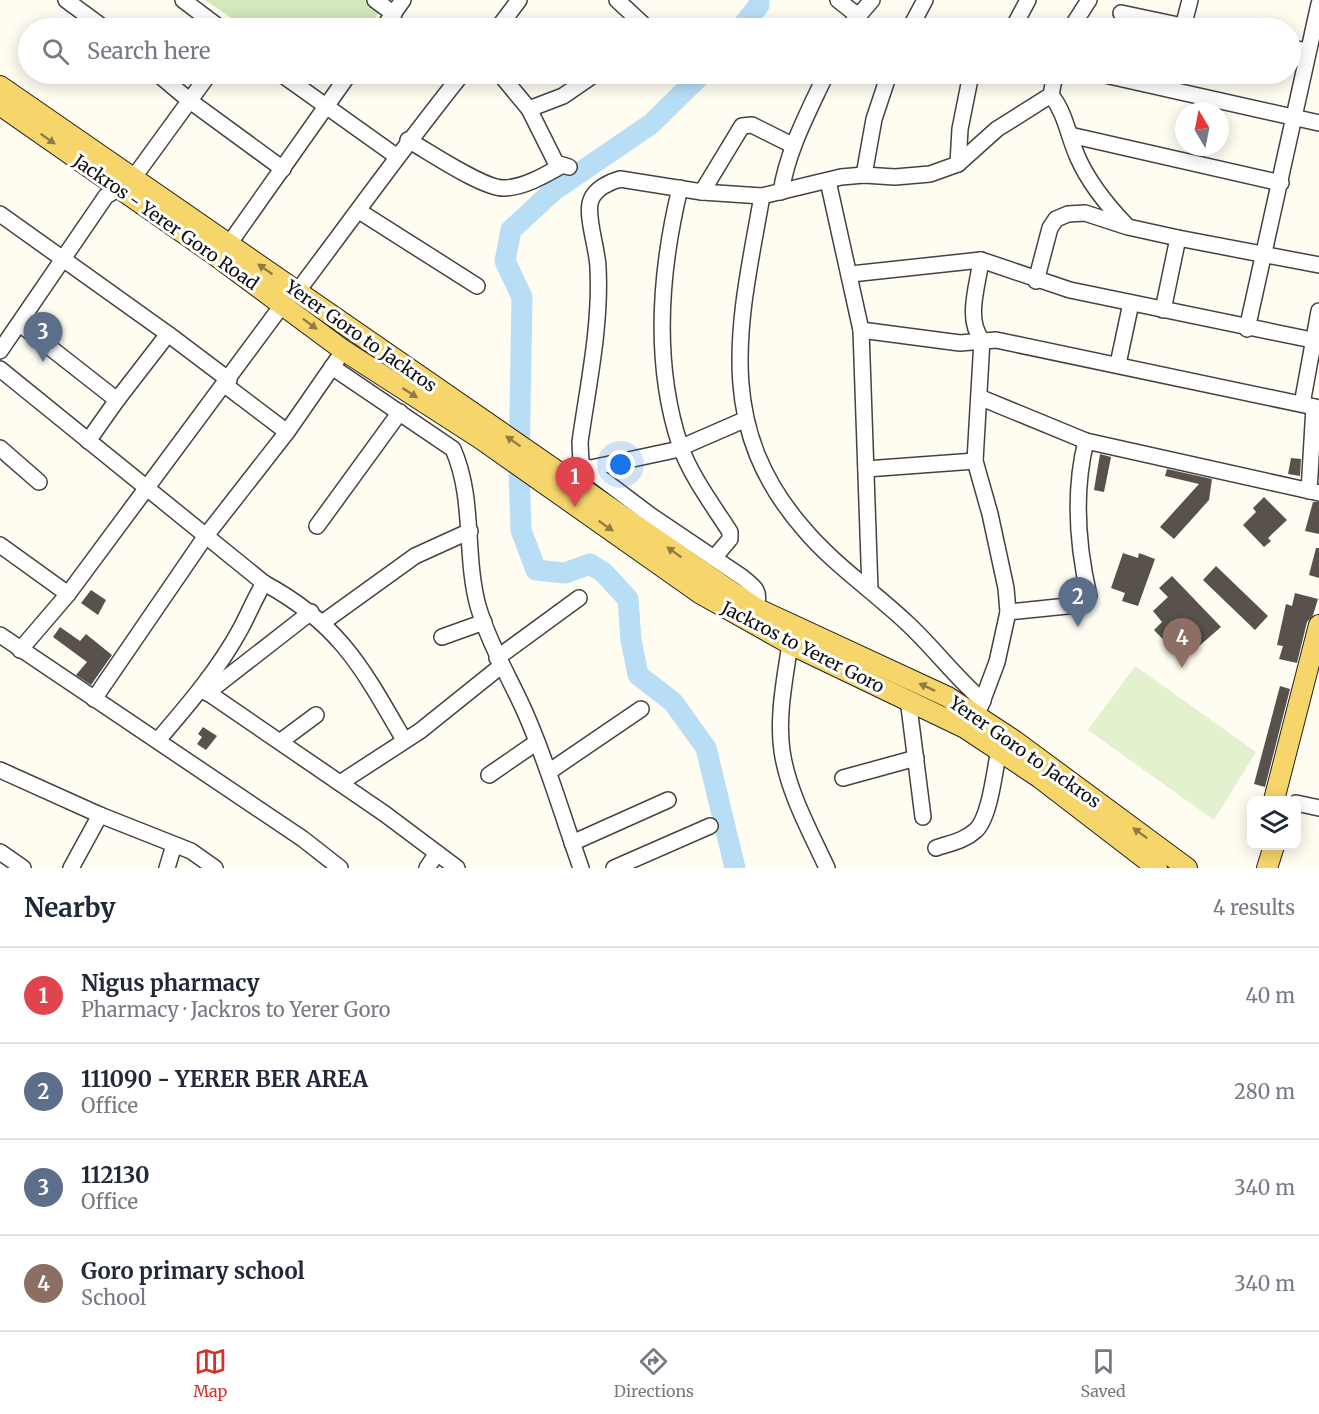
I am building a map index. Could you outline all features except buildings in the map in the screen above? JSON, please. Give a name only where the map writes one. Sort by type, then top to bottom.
[{"type":"main road","name":"Yerer Goro to Jackros","points":[[0,86],[229,244],[290,298],[330,314],[756,608],[948,697],[980,708],[1023,746],[1187,868]]},
{"type":"main road","name":"Jackros - Yerer Goro Road","points":[[0,105],[118,189],[290,298],[343,350],[361,361]]},
{"type":"main road","name":"Jackros to Yerer Goro","points":[[361,361],[481,439],[701,594],[783,641],[908,699],[965,728],[999,749],[1157,868]]},
{"type":"main road","points":[[1275,796],[1319,625]]},
{"type":"main road","points":[[1287,796],[1319,672]]},
{"type":"main road","points":[[1257,868],[1262,850]]},
{"type":"main road","points":[[1267,868],[1273,850]]},
{"type":"street","points":[[66,0],[90,18]]},
{"type":"street","points":[[183,0],[207,18]]},
{"type":"street","points":[[375,0],[394,14]]},
{"type":"street","points":[[391,18],[404,0]]},
{"type":"street","points":[[506,18],[519,0]]},
{"type":"street","points":[[617,0],[636,18]]},
{"type":"street","points":[[838,0],[857,15]]},
{"type":"street","points":[[855,18],[872,0]]},
{"type":"street","points":[[915,18],[925,0]]},
{"type":"street","points":[[1018,18],[1028,0]]},
{"type":"street","points":[[1077,18],[1089,0]]},
{"type":"street","points":[[1189,18],[1190,0]]},
{"type":"street","points":[[1301,81],[1319,4]]},
{"type":"street","points":[[1121,13],[1143,18]]},
{"type":"street","points":[[1301,50],[1308,51]]},
{"type":"street","points":[[169,84],[189,102],[283,169]]},
{"type":"street","points":[[134,177],[202,84]]},
{"type":"street","points":[[295,84],[396,156]]},
{"type":"street","points":[[229,244],[341,84]]},
{"type":"street","points":[[20,650],[68,594],[290,298],[359,211],[408,140],[454,84]]},
{"type":"street","points":[[408,140],[483,182],[503,189],[566,167],[556,163],[529,109],[508,84]]},
{"type":"street","points":[[529,109],[562,96],[580,84]]},
{"type":"street","points":[[781,192],[785,165],[792,145],[821,84]]},
{"type":"street","points":[[864,175],[874,119],[886,84]]},
{"type":"street","points":[[958,164],[960,129],[969,84]]},
{"type":"street","points":[[1053,84],[1051,95],[1064,114],[1078,159],[1093,184],[1128,227]]},
{"type":"street","points":[[1146,84],[1319,123]]},
{"type":"street","points":[[1247,329],[1281,183],[1300,84]]},
{"type":"street","points":[[756,608],[759,596],[756,588],[580,463],[580,442],[594,342],[598,268],[590,202],[593,195],[608,182],[620,179],[702,192],[762,196],[864,175],[916,176],[946,170],[958,164],[997,129],[1051,95]]},
{"type":"street","points":[[702,192],[742,126],[747,123],[792,145]]},
{"type":"street","points":[[1070,135],[1281,183]]},
{"type":"street","points":[[828,181],[851,274],[861,330],[870,590]]},
{"type":"street","points":[[680,188],[667,244],[663,325],[666,378],[680,447],[730,532],[730,539],[714,558]]},
{"type":"street","points":[[0,351],[65,260],[106,196],[118,189]]},
{"type":"street","points":[[762,196],[739,348],[744,420],[766,475],[803,528],[827,553],[909,624],[960,681],[980,708]]},
{"type":"street","points":[[359,211],[477,286]]},
{"type":"street","points":[[1036,280],[1050,228],[1056,219],[1068,214],[1085,213],[1128,227],[1319,265]]},
{"type":"street","points":[[1,217],[168,333],[288,432]]},
{"type":"street","points":[[1162,310],[1178,238]]},
{"type":"street","points":[[851,274],[981,260],[1036,280],[1131,303],[1247,329],[1312,340]]},
{"type":"street","points":[[980,708],[997,662],[1008,612],[1006,588],[990,514],[975,461],[982,340],[976,331],[973,312],[981,260]]},
{"type":"street","points":[[1118,364],[1131,303]]},
{"type":"street","points":[[979,397],[1086,441],[1314,492],[1312,340],[1319,311]]},
{"type":"street","points":[[20,324],[117,400]]},
{"type":"street","points":[[861,330],[960,343],[996,340],[1312,406]]},
{"type":"street","points":[[88,441],[168,333]]},
{"type":"street","points":[[94,699],[205,537],[288,432],[343,350]]},
{"type":"street","points":[[332,368],[453,449],[460,464],[470,531],[471,566],[484,622],[499,662],[550,771],[581,868]]},
{"type":"street","points":[[0,369],[205,537],[264,583],[311,612],[351,652],[404,740]]},
{"type":"street","points":[[317,526],[400,412]]},
{"type":"street","points":[[586,469],[680,447],[744,420]]},
{"type":"street","points":[[1008,612],[1077,605],[1085,603],[1089,596],[1078,532],[1078,484],[1086,441]]},
{"type":"street","points":[[0,448],[39,482]]},
{"type":"street","points":[[866,469],[975,461]]},
{"type":"street","points":[[322,623],[415,556],[470,531]]},
{"type":"street","points":[[0,545],[68,594]]},
{"type":"street","points":[[158,740],[204,690],[242,628],[251,603],[264,583]]},
{"type":"street","points":[[340,783],[420,731],[499,662],[579,598]]},
{"type":"street","points":[[204,690],[311,612]]},
{"type":"street","points":[[442,637],[484,622]]},
{"type":"street","points":[[0,635],[303,839],[340,868]]},
{"type":"street","points":[[783,641],[782,750],[794,794],[827,868]]},
{"type":"street","points":[[204,690],[281,741],[457,868]]},
{"type":"street","points":[[908,699],[923,817]]},
{"type":"street","points":[[550,771],[641,709]]},
{"type":"street","points":[[281,741],[316,715]]},
{"type":"street","points":[[489,775],[537,742]]},
{"type":"street","points":[[936,848],[963,839],[978,830],[993,784],[999,749]]},
{"type":"street","points":[[843,778],[916,758]]},
{"type":"street","points":[[0,770],[100,815],[191,851],[215,868]]},
{"type":"street","points":[[572,843],[668,800]]},
{"type":"street","points":[[1301,804],[1319,808]]},
{"type":"street","points":[[71,868],[100,815]]},
{"type":"street","points":[[614,868],[710,826]]},
{"type":"street","points":[[167,868],[174,844]]},
{"type":"street","points":[[0,852],[24,868]]},
{"type":"street","points":[[427,868],[437,853]]},
{"type":"green space","points":[[205,0],[368,0],[381,10],[375,18],[231,18]]},
{"type":"green space","points":[[1135,666],[1256,752],[1214,820],[1088,730]]},
{"type":"waterway","points":[[749,18],[759,5],[759,0]]},
{"type":"waterway","points":[[692,84],[651,124],[553,191],[511,230],[505,261],[522,297],[519,470],[521,530],[536,570],[565,573],[590,564],[603,572],[628,599],[631,640],[638,675],[673,702],[706,748],[735,868]]},
{"type":"place","name":"112130","points":[[43,362]]},
{"type":"place","name":"Nigus pharmacy","points":[[575,507]]},
{"type":"place","name":"111090 - YERER BER AREA","points":[[1078,627]]},
{"type":"place","name":"Goro primary school","points":[[1182,668]]}]
